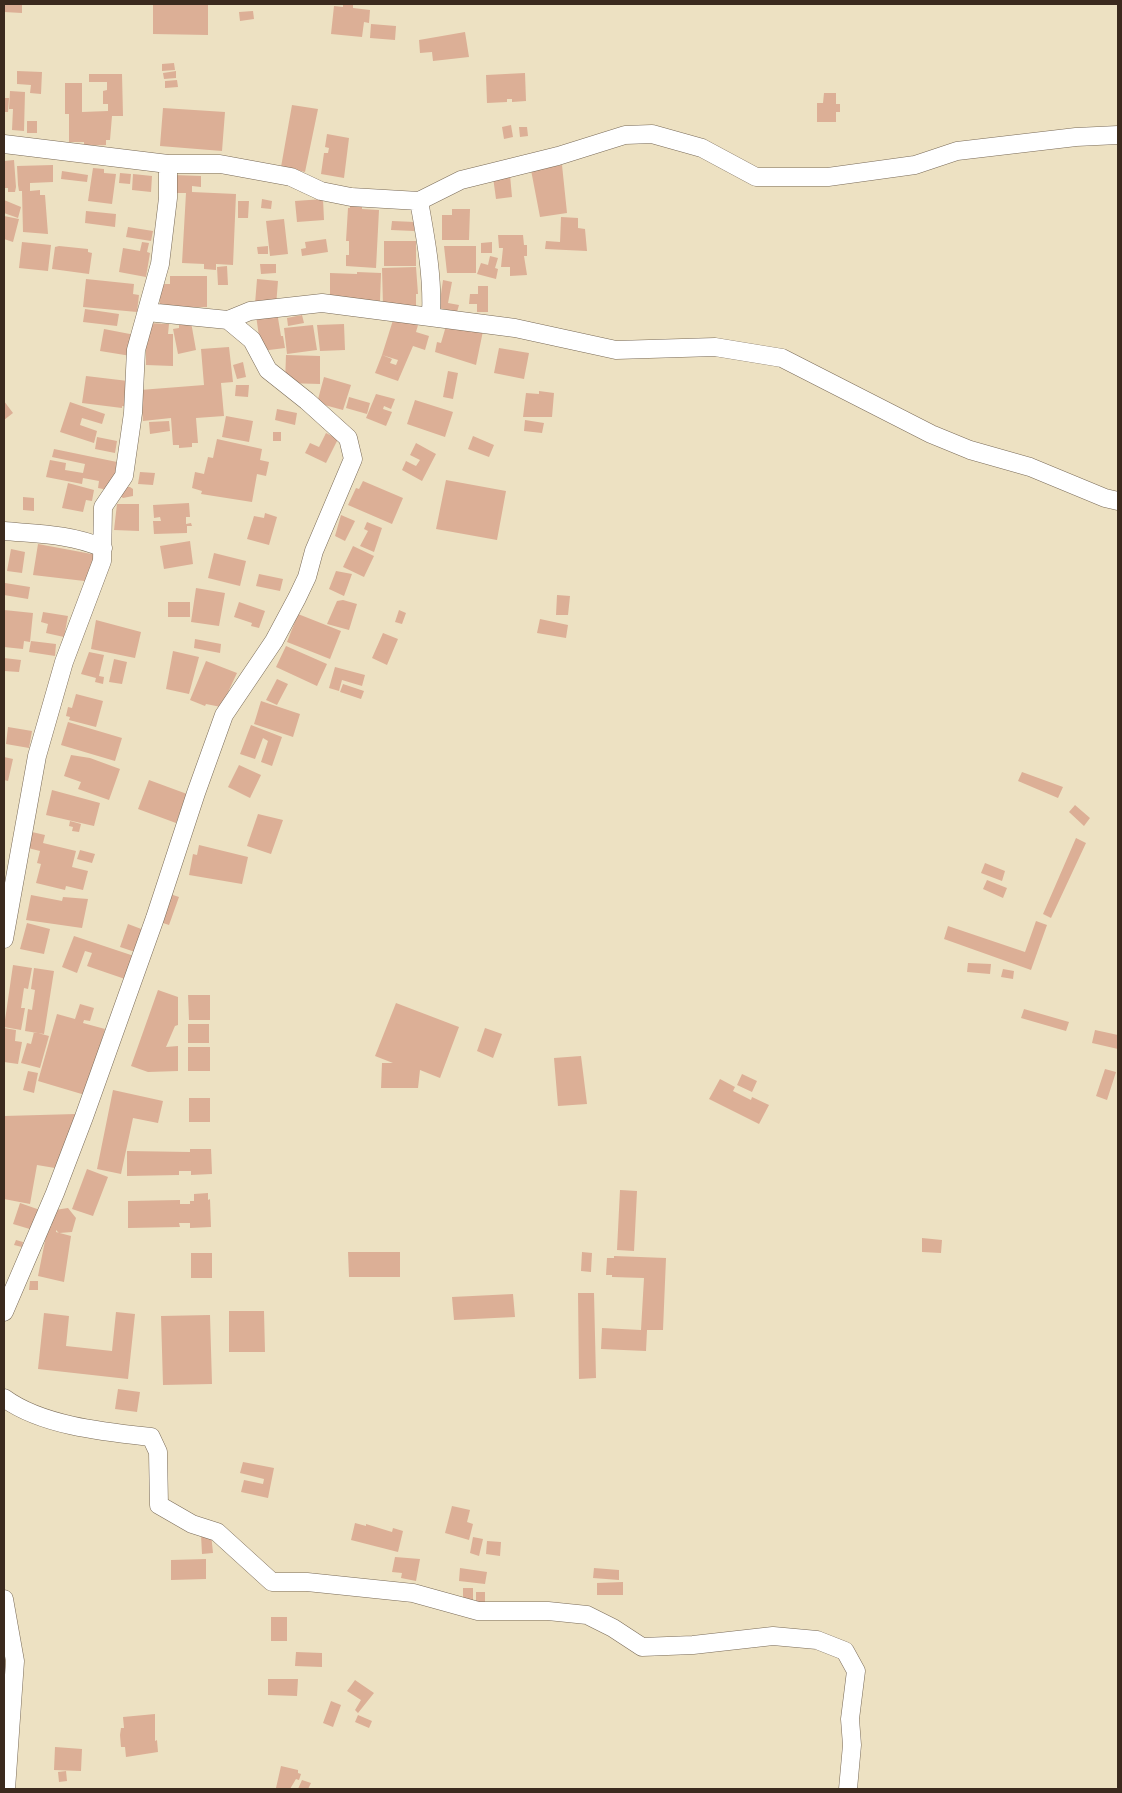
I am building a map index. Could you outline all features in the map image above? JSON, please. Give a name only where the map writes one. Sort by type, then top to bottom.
[{"type":"street","points":[[4,144],[168,164],[220,164],[291,178],[321,191],[351,197],[419,201],[461,180],[558,156],[625,135],[652,134],[702,148],[756,177],[819,177],[915,165],[957,151],[1076,137],[1118,135]]},
{"type":"street","points":[[4,939],[37,756],[64,662],[102,561],[103,507],[124,476],[133,414],[136,350],[160,264],[168,198],[168,164]]},
{"type":"street","points":[[419,201],[430,259],[431,316]]},
{"type":"street","points":[[147,312],[228,320],[250,311],[322,303],[515,328],[616,350],[715,347],[782,358],[939,437],[970,450],[1030,466],[1105,498],[1118,500]]},
{"type":"street","points":[[4,1309],[56,1193],[90,1101],[224,715],[274,641],[297,598],[307,576],[314,551],[353,459],[348,438],[307,401],[268,370],[252,340],[228,320]]},
{"type":"street","points":[[4,531],[68,537],[84,540],[103,548]]},
{"type":"street","points":[[4,1398],[16,1407],[64,1423],[109,1432],[151,1437],[158,1452],[159,1505],[192,1524],[217,1532],[272,1582],[307,1582],[413,1593],[478,1611],[548,1611],[587,1615],[613,1628],[642,1647],[773,1636],[817,1640],[845,1651],[856,1671],[850,1719],[852,1745],[848,1789]]},
{"type":"street","points":[[4,1599],[15,1661],[6,1789]]},
{"type":"building","points":[[4,4],[22,4],[22,13],[4,12]]},
{"type":"building","points":[[153,4],[208,4],[208,35],[153,34]]},
{"type":"building","points":[[343,4],[353,4],[353,8],[370,10],[369,23],[364,22],[362,37],[331,34],[334,6],[343,7]]},
{"type":"building","points":[[253,11],[254,19],[240,21],[239,12]]},
{"type":"building","points":[[371,24],[396,26],[395,40],[370,38]]},
{"type":"building","points":[[465,32],[469,57],[433,61],[432,52],[420,53],[419,40]]},
{"type":"building","points":[[174,63],[175,70],[162,71],[162,64]]},
{"type":"building","points":[[17,71],[42,72],[41,94],[30,93],[31,85],[17,84]]},
{"type":"building","points":[[176,71],[176,78],[164,79],[163,73]]},
{"type":"building","points":[[525,73],[526,101],[512,102],[512,99],[507,99],[507,102],[487,103],[486,75]]},
{"type":"building","points":[[89,74],[122,74],[123,116],[112,116],[110,140],[106,140],[106,145],[84,146],[84,142],[69,142],[69,114],[65,114],[65,83],[82,83],[82,112],[108,111],[108,104],[103,104],[103,91],[107,90],[107,82],[89,82]]},
{"type":"building","points":[[177,80],[178,87],[165,88],[165,81]]},
{"type":"building","points":[[10,91],[25,92],[24,131],[12,130],[13,109],[9,109]]},
{"type":"building","points":[[824,93],[836,93],[836,104],[840,104],[840,112],[836,112],[836,122],[817,122],[817,103],[823,103]]},
{"type":"building","points":[[4,98],[9,98],[8,112],[4,112]]},
{"type":"building","points":[[292,105],[318,109],[305,172],[281,167]]},
{"type":"building","points":[[163,108],[225,112],[222,151],[160,146]]},
{"type":"building","points":[[27,121],[37,121],[37,133],[27,133]]},
{"type":"building","points":[[511,125],[513,137],[504,139],[502,127]]},
{"type":"building","points":[[519,127],[527,127],[528,136],[520,137]]},
{"type":"building","points":[[327,134],[349,138],[344,178],[321,174],[324,153],[328,153],[329,148],[325,147]]},
{"type":"building","points":[[14,160],[16,187],[15,192],[8,192],[8,188],[4,188],[4,161]]},
{"type":"building","points":[[53,165],[53,182],[30,183],[30,191],[40,190],[40,195],[45,195],[48,234],[23,232],[22,191],[19,191],[17,166]]},
{"type":"building","points":[[562,165],[567,213],[540,217],[531,170]]},
{"type":"building","points":[[93,168],[104,169],[104,173],[116,174],[112,204],[88,201]]},
{"type":"building","points":[[62,171],[88,175],[87,182],[61,179]]},
{"type":"building","points":[[120,173],[131,174],[130,184],[119,183]]},
{"type":"building","points":[[133,174],[152,176],[151,192],[132,190]]},
{"type":"building","points":[[174,175],[201,176],[201,187],[192,186],[192,192],[236,194],[233,265],[216,264],[216,270],[204,269],[204,264],[182,263],[186,193],[173,193]]},
{"type":"building","points":[[510,175],[512,197],[496,199],[493,177]]},
{"type":"building","points":[[262,199],[272,201],[271,209],[261,208]]},
{"type":"building","points":[[323,199],[324,220],[297,222],[295,201]]},
{"type":"building","points":[[4,200],[21,207],[18,218],[4,213]]},
{"type":"building","points":[[238,201],[249,201],[248,218],[238,218]]},
{"type":"building","points":[[350,204],[362,205],[362,209],[379,210],[376,268],[346,266],[346,255],[349,255],[349,241],[346,241],[348,208],[350,208]]},
{"type":"building","points":[[452,209],[470,209],[469,240],[442,240],[442,215],[452,215]]},
{"type":"building","points":[[86,211],[116,214],[115,227],[85,223]]},
{"type":"building","points":[[4,216],[19,219],[13,242],[4,239]]},
{"type":"building","points":[[561,217],[578,218],[578,228],[585,229],[587,251],[545,249],[546,241],[560,242]]},
{"type":"building","points":[[284,219],[288,254],[270,256],[266,221]]},
{"type":"building","points":[[392,221],[415,222],[414,231],[391,230]]},
{"type":"building","points":[[128,227],[153,231],[151,241],[126,237]]},
{"type":"building","points":[[498,235],[523,235],[524,245],[527,245],[527,256],[524,256],[527,275],[510,276],[510,267],[501,267],[503,248],[499,248]]},
{"type":"building","points":[[326,239],[328,252],[302,256],[301,249],[306,248],[305,242]]},
{"type":"building","points":[[384,241],[416,241],[416,266],[384,266]]},
{"type":"building","points":[[22,242],[51,245],[48,271],[19,268]]},
{"type":"building","points":[[142,242],[149,243],[147,252],[150,253],[146,277],[119,272],[123,248],[140,251]]},
{"type":"building","points":[[492,242],[492,253],[481,253],[481,243]]},
{"type":"building","points":[[268,246],[268,254],[258,254],[257,247]]},
{"type":"building","points":[[444,246],[476,246],[476,273],[447,273]]},
{"type":"building","points":[[55,247],[88,249],[88,252],[92,253],[89,274],[52,269]]},
{"type":"building","points":[[490,256],[498,258],[495,268],[498,269],[496,279],[477,274],[481,263],[488,265]]},
{"type":"building","points":[[260,264],[276,264],[276,273],[261,274]]},
{"type":"building","points":[[227,266],[228,285],[218,285],[217,267]]},
{"type":"building","points":[[416,267],[418,294],[416,294],[416,306],[383,306],[382,268]]},
{"type":"building","points":[[357,272],[381,273],[380,301],[330,297],[330,273],[357,274]]},
{"type":"building","points":[[170,276],[207,276],[207,307],[160,308],[159,284],[170,284]]},
{"type":"building","points":[[86,279],[134,284],[133,294],[139,295],[137,312],[83,307]]},
{"type":"building","points":[[257,279],[278,281],[276,306],[255,304]]},
{"type":"building","points":[[443,280],[452,282],[448,303],[459,305],[457,312],[439,308]]},
{"type":"building","points":[[478,286],[488,286],[488,312],[477,312],[477,304],[469,304],[470,294],[478,294]]},
{"type":"building","points":[[85,309],[119,314],[117,326],[83,322]]},
{"type":"building","points":[[277,312],[285,348],[261,351],[256,315]]},
{"type":"building","points":[[302,315],[304,323],[288,326],[287,318]]},
{"type":"building","points":[[394,317],[418,325],[416,332],[429,336],[425,350],[413,346],[398,381],[375,373]],"holes":[[[382,355],[398,360],[396,365],[390,363],[392,359]]]},
{"type":"building","points":[[191,322],[196,350],[178,354],[173,329],[179,328],[179,325]]},
{"type":"building","points":[[146,323],[169,324],[168,334],[173,334],[173,366],[146,365]]},
{"type":"building","points":[[344,324],[345,350],[320,351],[317,325]]},
{"type":"building","points":[[313,325],[317,350],[287,354],[284,328]]},
{"type":"building","points":[[446,326],[483,331],[476,365],[435,352],[437,342],[441,343]]},
{"type":"building","points":[[104,329],[135,335],[131,356],[100,351]]},
{"type":"building","points":[[229,347],[233,382],[221,383],[224,416],[196,418],[198,443],[192,443],[192,447],[179,448],[179,445],[173,445],[171,418],[143,421],[140,390],[204,385],[201,349]]},
{"type":"building","points":[[499,348],[529,353],[524,379],[494,373]]},
{"type":"building","points":[[286,355],[320,356],[320,384],[285,383]]},
{"type":"building","points":[[243,362],[246,377],[237,379],[233,365]]},
{"type":"building","points":[[448,371],[458,373],[453,399],[443,397]]},
{"type":"building","points":[[86,376],[128,381],[128,407],[122,406],[122,408],[82,403]]},
{"type":"building","points":[[324,377],[351,385],[343,410],[317,403]]},
{"type":"building","points":[[236,385],[249,385],[248,397],[235,396]]},
{"type":"building","points":[[539,391],[554,393],[552,417],[523,417],[526,393],[539,394]]},
{"type":"building","points":[[376,394],[395,399],[391,409],[384,406],[383,409],[392,412],[386,426],[366,418]]},
{"type":"building","points":[[349,397],[370,403],[367,414],[346,408]]},
{"type":"building","points":[[415,400],[453,412],[445,437],[407,424]]},
{"type":"building","points":[[4,401],[13,413],[4,420]]},
{"type":"building","points":[[70,402],[105,414],[102,424],[82,418],[80,425],[97,431],[94,443],[60,432]]},
{"type":"building","points":[[277,409],[297,413],[295,425],[275,420]]},
{"type":"building","points":[[226,416],[253,421],[249,442],[222,437]]},
{"type":"building","points":[[525,420],[544,423],[542,433],[524,431]]},
{"type":"building","points":[[169,421],[170,431],[150,434],[149,422]]},
{"type":"building","points":[[273,432],[281,432],[281,441],[273,441]]},
{"type":"building","points":[[326,433],[338,439],[326,463],[305,453],[310,443],[319,447]]},
{"type":"building","points":[[473,436],[494,445],[489,457],[468,449]]},
{"type":"building","points":[[97,437],[117,441],[115,453],[95,449]]},
{"type":"building","points":[[217,439],[262,449],[260,460],[269,462],[266,476],[257,474],[252,502],[201,494],[202,491],[192,488],[195,472],[204,474],[208,457],[213,458]]},
{"type":"building","points":[[416,443],[436,454],[422,481],[402,470],[406,461],[416,466],[420,460],[410,455]]},
{"type":"building","points":[[54,449],[117,462],[113,484],[108,490],[98,488],[99,481],[83,478],[82,484],[46,477],[50,460],[66,463],[65,470],[83,473],[85,464],[52,457]]},
{"type":"building","points":[[140,472],[155,473],[153,485],[138,484]]},
{"type":"building","points":[[446,480],[506,491],[497,540],[436,529]]},
{"type":"building","points":[[363,481],[403,498],[392,524],[348,505],[356,488],[359,489]]},
{"type":"building","points":[[68,483],[94,490],[92,501],[86,500],[83,512],[62,508]]},
{"type":"building","points":[[123,487],[133,489],[133,496],[123,498],[120,496]]},
{"type":"building","points":[[23,497],[34,498],[34,511],[23,510]]},
{"type":"building","points":[[189,503],[190,517],[186,517],[186,524],[191,523],[192,526],[187,526],[187,533],[154,534],[153,521],[161,521],[160,517],[154,518],[153,505]]},
{"type":"building","points":[[117,504],[139,504],[139,531],[114,530]]},
{"type":"building","points":[[265,513],[277,517],[269,545],[247,539],[254,516],[264,518]]},
{"type":"building","points":[[341,515],[355,521],[345,541],[335,536]]},
{"type":"building","points":[[367,522],[382,528],[374,552],[360,546],[368,531],[364,529]]},
{"type":"building","points":[[190,541],[193,564],[164,569],[160,546]]},
{"type":"building","points":[[38,544],[97,555],[93,582],[33,575]]},
{"type":"building","points":[[353,546],[374,556],[364,577],[343,567]]},
{"type":"building","points":[[11,549],[25,552],[22,573],[7,571]]},
{"type":"building","points":[[214,553],[246,561],[240,586],[208,578]]},
{"type":"building","points":[[336,571],[352,574],[344,596],[329,589]]},
{"type":"building","points":[[259,574],[283,579],[280,591],[256,586]]},
{"type":"building","points":[[5,583],[30,587],[28,599],[4,595]]},
{"type":"building","points":[[196,588],[225,593],[219,626],[191,622]]},
{"type":"building","points":[[557,595],[570,596],[568,615],[556,615]]},
{"type":"building","points":[[343,600],[357,604],[349,630],[327,624],[337,601]]},
{"type":"building","points":[[168,602],[190,602],[190,617],[168,617]]},
{"type":"building","points":[[239,602],[265,611],[259,628],[251,626],[252,623],[234,617]]},
{"type":"building","points":[[4,610],[33,613],[30,642],[24,641],[23,649],[4,647]]},
{"type":"building","points":[[399,610],[406,613],[402,624],[395,622]]},
{"type":"building","points":[[43,612],[68,616],[64,637],[46,633],[48,624],[41,622]]},
{"type":"building","points":[[298,614],[341,631],[330,659],[287,642]]},
{"type":"building","points":[[540,619],[568,625],[566,638],[537,633]]},
{"type":"building","points":[[96,620],[141,632],[135,658],[91,649]]},
{"type":"building","points":[[383,633],[398,639],[387,665],[372,658]]},
{"type":"building","points":[[195,639],[221,644],[220,653],[194,648]]},
{"type":"building","points":[[31,641],[56,644],[55,656],[29,652]]},
{"type":"building","points":[[286,646],[327,664],[317,686],[276,667]]},
{"type":"building","points":[[173,651],[199,657],[189,694],[166,689]]},
{"type":"building","points":[[89,652],[104,655],[99,676],[104,677],[103,684],[95,682],[96,678],[81,674]]},
{"type":"building","points":[[4,658],[21,660],[19,672],[4,671]]},
{"type":"building","points":[[114,659],[127,662],[122,684],[109,682]]},
{"type":"building","points":[[206,661],[237,673],[221,707],[206,704],[205,706],[190,700]]},
{"type":"building","points":[[335,667],[365,675],[362,686],[342,680],[339,691],[329,688]]},
{"type":"building","points":[[277,679],[288,684],[277,705],[266,700]]},
{"type":"building","points":[[343,684],[364,691],[361,699],[340,692]]},
{"type":"building","points":[[76,694],[103,701],[96,727],[69,720],[70,717],[66,716],[68,707],[72,708]]},
{"type":"building","points":[[261,701],[300,714],[293,737],[254,724]]},
{"type":"building","points":[[68,722],[122,738],[115,761],[61,745]]},
{"type":"building","points":[[251,725],[282,737],[272,766],[261,762],[268,741],[263,738],[255,759],[240,754]]},
{"type":"building","points":[[8,727],[32,731],[29,748],[6,744]]},
{"type":"building","points":[[71,755],[90,758],[120,769],[109,800],[78,789],[81,782],[64,776]]},
{"type":"building","points":[[4,757],[13,759],[8,781],[4,780]]},
{"type":"building","points":[[239,765],[261,775],[250,798],[228,787]]},
{"type":"building","points":[[1022,772],[1063,787],[1058,798],[1018,781]]},
{"type":"building","points":[[149,780],[187,794],[176,823],[138,809]]},
{"type":"building","points":[[52,790],[100,803],[94,826],[46,815]]},
{"type":"building","points":[[1075,805],[1090,818],[1084,826],[1069,812]]},
{"type":"building","points":[[258,814],[283,820],[271,854],[247,846]]},
{"type":"building","points":[[70,821],[81,824],[79,832],[72,831],[73,827],[69,826]]},
{"type":"building","points":[[32,832],[45,835],[43,843],[76,851],[72,867],[88,871],[83,890],[66,886],[65,890],[36,883],[41,864],[37,863],[40,851],[28,848]]},
{"type":"building","points":[[1076,838],[1086,843],[1051,918],[1043,914]]},
{"type":"building","points":[[199,845],[248,857],[242,884],[189,875],[193,854],[197,855]]},
{"type":"building","points":[[80,850],[95,854],[92,863],[77,859]]},
{"type":"building","points":[[985,863],[1005,871],[1002,881],[981,873]]},
{"type":"building","points":[[987,880],[1007,888],[1003,898],[983,889]]},
{"type":"building","points":[[170,894],[179,897],[169,925],[160,922]]},
{"type":"building","points":[[31,895],[62,901],[63,897],[88,899],[82,928],[26,920]]},
{"type":"building","points":[[1036,921],[1047,925],[1031,970],[944,939],[948,926],[1025,952]]},
{"type":"building","points":[[27,923],[50,929],[44,954],[20,949]]},
{"type":"building","points":[[128,924],[144,930],[135,952],[120,947]]},
{"type":"building","points":[[74,936],[134,956],[125,979],[87,966],[92,953],[85,951],[77,973],[62,967]]},
{"type":"building","points":[[968,963],[991,964],[990,974],[967,972]]},
{"type":"building","points":[[13,965],[32,968],[28,989],[24,988],[21,1008],[25,1008],[21,1030],[4,1027]]},
{"type":"building","points":[[34,968],[54,971],[44,1034],[25,1031],[28,1009],[32,1010],[35,990],[31,989]]},
{"type":"building","points":[[1003,969],[1014,971],[1013,979],[1001,977]]},
{"type":"building","points":[[158,990],[178,997],[178,1025],[175,1026],[166,1047],[178,1046],[178,1071],[148,1072],[131,1066]]},
{"type":"building","points":[[188,995],[210,995],[210,1020],[189,1020]]},
{"type":"building","points":[[396,1003],[459,1027],[440,1078],[420,1070],[418,1088],[381,1088],[382,1063],[393,1063],[375,1056]]},
{"type":"building","points":[[80,1004],[94,1008],[90,1021],[84,1020],[83,1023],[105,1029],[85,1095],[38,1081],[57,1014],[75,1019]]},
{"type":"building","points":[[1024,1009],[1069,1022],[1066,1031],[1021,1018]]},
{"type":"building","points":[[188,1024],[209,1024],[209,1043],[188,1043]]},
{"type":"building","points":[[4,1028],[16,1030],[15,1041],[22,1042],[18,1064],[4,1062]]},
{"type":"building","points":[[485,1028],[502,1034],[493,1058],[477,1051]]},
{"type":"building","points":[[1095,1030],[1118,1035],[1118,1049],[1092,1043]]},
{"type":"building","points":[[34,1032],[49,1036],[40,1068],[21,1063],[27,1043],[31,1044]]},
{"type":"building","points":[[188,1047],[210,1047],[210,1071],[188,1071]]},
{"type":"building","points":[[581,1056],[587,1104],[558,1106],[554,1058]]},
{"type":"building","points":[[1105,1069],[1116,1072],[1107,1100],[1096,1096]]},
{"type":"building","points":[[28,1071],[38,1073],[34,1093],[23,1090]]},
{"type":"building","points":[[742,1074],[757,1081],[752,1092],[737,1085]]},
{"type":"building","points":[[720,1079],[735,1087],[733,1091],[751,1100],[752,1097],[769,1105],[759,1124],[709,1099]]},
{"type":"building","points":[[113,1090],[163,1101],[158,1123],[133,1118],[121,1174],[97,1169]]},
{"type":"building","points":[[189,1098],[210,1098],[210,1122],[189,1122]]},
{"type":"building","points":[[76,1114],[55,1168],[37,1165],[30,1204],[4,1199],[4,1116]]},
{"type":"building","points":[[190,1149],[211,1149],[212,1174],[191,1175],[191,1171],[179,1171],[179,1175],[127,1176],[127,1151],[190,1152]]},
{"type":"building","points":[[87,1169],[108,1177],[93,1216],[72,1209]]},
{"type":"building","points":[[620,1190],[637,1191],[634,1251],[617,1250]]},
{"type":"building","points":[[208,1193],[211,1227],[190,1228],[190,1223],[179,1223],[180,1227],[128,1228],[128,1201],[180,1200],[180,1204],[190,1204],[190,1201],[194,1201],[194,1194]]},
{"type":"building","points":[[20,1203],[40,1210],[33,1230],[13,1224]]},
{"type":"building","points":[[68,1208],[76,1218],[72,1232],[60,1233],[71,1236],[64,1282],[38,1276],[48,1226],[52,1226],[50,1224],[55,1210]]},
{"type":"building","points":[[922,1238],[942,1240],[941,1253],[922,1252]]},
{"type":"building","points":[[16,1240],[23,1242],[22,1247],[14,1245]]},
{"type":"building","points":[[348,1252],[400,1252],[400,1277],[349,1277]]},
{"type":"building","points":[[582,1252],[592,1253],[591,1272],[581,1271]]},
{"type":"building","points":[[191,1253],[212,1253],[212,1278],[191,1278]]},
{"type":"building","points":[[614,1256],[666,1258],[663,1330],[647,1330],[646,1351],[601,1349],[602,1328],[641,1330],[644,1278],[612,1277],[612,1275],[606,1275],[607,1258],[614,1258]]},
{"type":"building","points":[[30,1281],[38,1281],[38,1290],[29,1290]]},
{"type":"building","points":[[578,1293],[594,1293],[596,1378],[579,1379]]},
{"type":"building","points":[[513,1294],[515,1317],[454,1320],[452,1297]]},
{"type":"building","points":[[229,1311],[264,1311],[265,1352],[229,1352]]},
{"type":"building","points":[[116,1312],[135,1314],[128,1379],[38,1369],[44,1313],[69,1316],[66,1346],[112,1351]]},
{"type":"building","points":[[210,1315],[212,1384],[163,1385],[161,1316]]},
{"type":"building","points":[[118,1389],[140,1392],[137,1412],[115,1409]]},
{"type":"building","points":[[243,1462],[274,1468],[268,1498],[241,1492],[244,1480],[263,1484],[264,1479],[240,1473]]},
{"type":"building","points":[[452,1506],[470,1510],[467,1522],[473,1524],[469,1540],[445,1533]]},
{"type":"building","points":[[355,1523],[366,1526],[366,1524],[392,1532],[393,1528],[403,1531],[398,1552],[351,1540]]},
{"type":"building","points":[[211,1534],[213,1553],[202,1554],[201,1535]]},
{"type":"building","points":[[473,1537],[483,1539],[479,1556],[470,1553]]},
{"type":"building","points":[[487,1541],[501,1542],[500,1556],[486,1554]]},
{"type":"building","points":[[395,1557],[420,1559],[416,1581],[401,1578],[402,1573],[392,1572]]},
{"type":"building","points":[[206,1559],[206,1579],[171,1580],[171,1560]]},
{"type":"building","points":[[460,1568],[487,1572],[485,1584],[459,1581]]},
{"type":"building","points":[[594,1568],[619,1570],[619,1580],[593,1578]]},
{"type":"building","points":[[623,1582],[623,1595],[597,1595],[597,1583]]},
{"type":"building","points":[[463,1588],[473,1588],[473,1602],[463,1603]]},
{"type":"building","points":[[476,1592],[485,1592],[485,1602],[476,1602]]},
{"type":"building","points":[[271,1617],[287,1617],[287,1641],[271,1641]]},
{"type":"building","points":[[296,1652],[322,1653],[322,1667],[295,1666]]},
{"type":"building","points":[[268,1679],[298,1679],[297,1696],[268,1695]]},
{"type":"building","points":[[355,1680],[374,1693],[358,1713],[355,1710],[361,1700],[347,1691]]},
{"type":"building","points":[[331,1701],[341,1705],[333,1727],[323,1723]]},
{"type":"building","points":[[155,1714],[155,1741],[157,1740],[158,1752],[126,1757],[125,1747],[121,1747],[120,1735],[121,1728],[124,1728],[123,1717]]},
{"type":"building","points":[[358,1715],[372,1721],[369,1728],[355,1722]]},
{"type":"building","points":[[55,1747],[82,1749],[81,1771],[54,1770]]},
{"type":"building","points":[[281,1766],[298,1770],[298,1773],[301,1774],[299,1780],[296,1779],[290,1789],[276,1788]]},
{"type":"building","points":[[66,1771],[67,1781],[59,1782],[58,1772]]},
{"type":"building","points":[[302,1780],[311,1783],[308,1789],[298,1789]]}]
